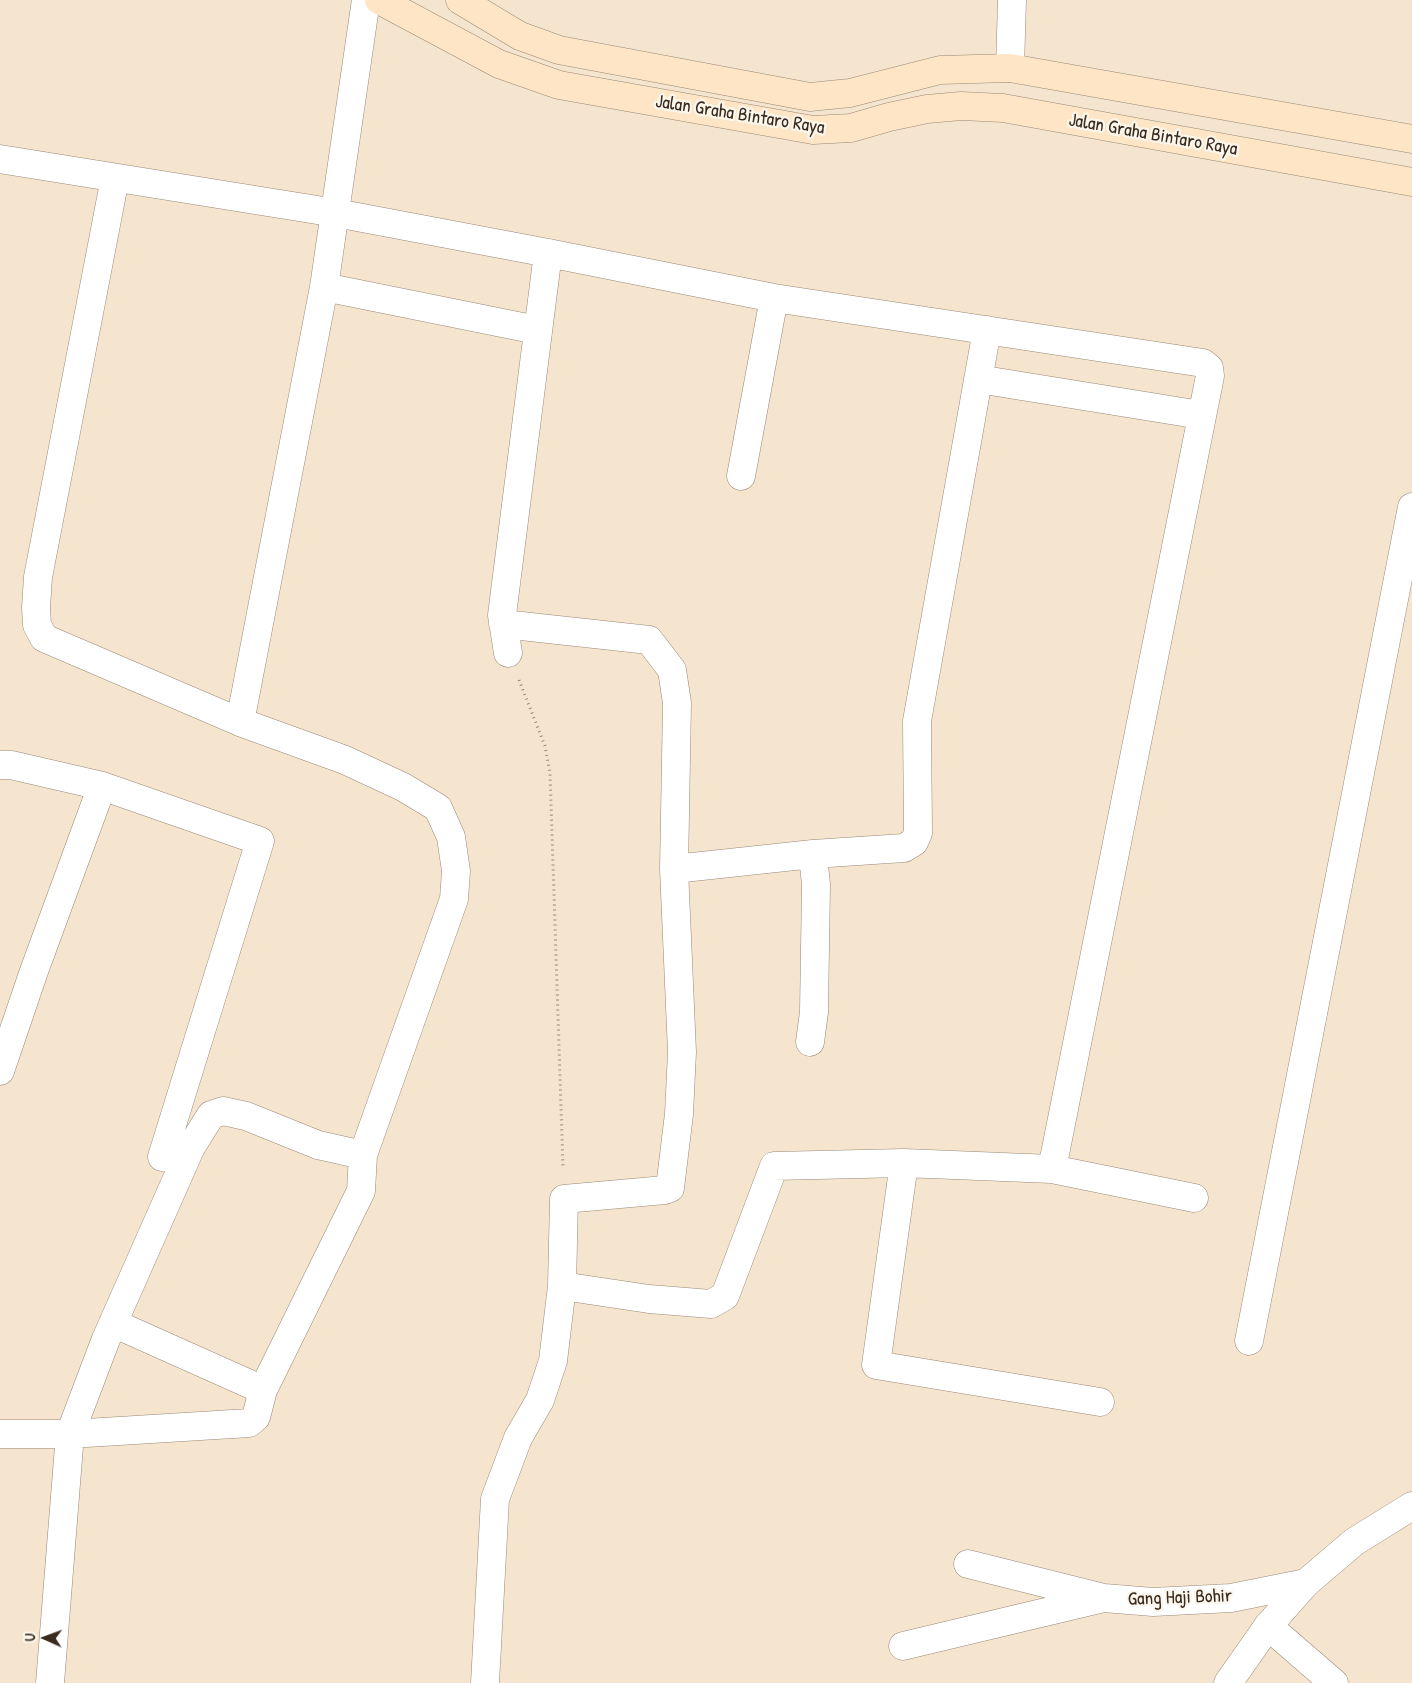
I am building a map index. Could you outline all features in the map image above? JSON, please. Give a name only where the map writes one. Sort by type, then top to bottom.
[{"type":"main road","name":"Jalan Graha Bintaro Raya","points":[[379,0],[499,64],[559,85],[813,130],[851,128],[927,109],[961,106],[1003,108],[1412,182]]},
{"type":"main road","name":"Jalan Graha Bintaro Raya","points":[[460,0],[520,36],[559,50],[810,97],[850,93],[940,70],[1010,68],[1412,139]]},
{"type":"street","points":[[240,722],[324,287],[366,0]]},
{"type":"street","points":[[1010,68],[1012,0]]},
{"type":"street","points":[[0,160],[336,213],[774,298],[1203,363],[1209,368],[1210,376],[1052,1169]]},
{"type":"street","points":[[0,1434],[70,1434],[249,1423],[256,1417],[263,1390],[361,1191],[363,1155],[454,899],[456,871],[451,838],[438,808],[403,787],[345,760],[240,722],[44,638],[37,625],[38,577],[116,178]]},
{"type":"street","points":[[508,653],[502,615],[548,253]]},
{"type":"street","points":[[324,287],[537,330]]},
{"type":"street","points":[[741,476],[774,298]]},
{"type":"street","points":[[674,869],[813,854],[904,848],[912,845],[918,829],[917,722],[987,330]]},
{"type":"street","points":[[978,380],[1201,414]]},
{"type":"street","points":[[1249,1341],[1412,507]]},
{"type":"street","points":[[485,1683],[495,1499],[518,1438],[540,1400],[553,1361],[562,1286],[564,1199],[670,1188],[679,1114],[682,1052],[674,869],[677,702],[672,670],[649,640],[503,624]]},
{"type":"street","points":[[0,765],[11,765],[102,786],[260,841],[162,1157]]},
{"type":"street","points":[[0,1071],[34,971],[102,786]]},
{"type":"street","points":[[810,1042],[814,1012],[816,885],[813,854]]},
{"type":"street","points":[[50,1683],[70,1434],[113,1323],[191,1147],[210,1115],[223,1111],[246,1116],[318,1145],[363,1155]]},
{"type":"street","points":[[904,1164],[876,1365],[1100,1402]]},
{"type":"street","points":[[562,1286],[648,1298],[710,1304],[725,1296],[774,1166],[904,1164],[1052,1169],[1194,1198]]},
{"type":"street","points":[[113,1323],[263,1390]]},
{"type":"street","points":[[1228,1683],[1268,1626],[1306,1583],[1354,1542],[1412,1506]]},
{"type":"street","name":"Gang Haji Bohir","points":[[968,1564],[1104,1598],[1153,1602],[1231,1598],[1306,1583]]},
{"type":"street","points":[[903,1646],[1104,1598]]},
{"type":"street","points":[[1268,1626],[1334,1683]]},
{"type":"path","points":[[508,653],[544,746],[550,773],[564,1199]]}]
